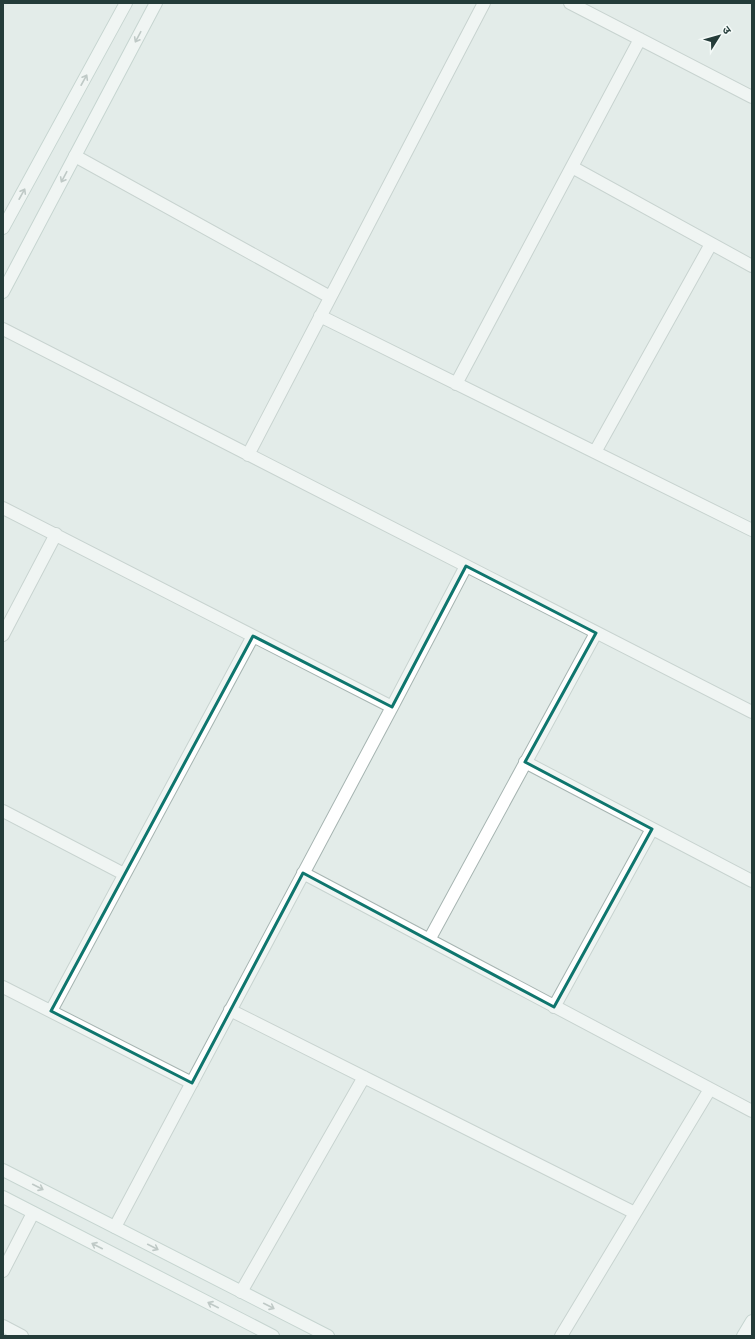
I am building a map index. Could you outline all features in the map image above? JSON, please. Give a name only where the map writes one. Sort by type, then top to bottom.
[{"type":"street","points":[[3,228],[126,3]]},
{"type":"street","points":[[3,292],[156,3]]},
{"type":"street","points":[[248,455],[484,3]]},
{"type":"street","points":[[570,3],[752,97]]},
{"type":"street","points":[[456,384],[640,39]]},
{"type":"street","points":[[75,156],[330,297]]},
{"type":"street","points":[[572,167],[752,266]]},
{"type":"street","points":[[595,452],[711,244]]},
{"type":"street","points":[[320,316],[752,530]]},
{"type":"street","points":[[3,329],[752,712]]},
{"type":"street","points":[[3,508],[392,707]]},
{"type":"street","points":[[3,635],[56,534]]},
{"type":"street","points":[[115,1227],[466,566]]},
{"type":"street","points":[[428,940],[596,633]]},
{"type":"street","points":[[50,1011],[253,636]]},
{"type":"street","points":[[526,762],[752,881]]},
{"type":"street","points":[[3,811],[124,874]]},
{"type":"street","points":[[554,1006],[652,829]]},
{"type":"street","points":[[303,873],[752,1111]]},
{"type":"street","points":[[3,987],[192,1082]]},
{"type":"street","points":[[230,1010],[635,1214]]},
{"type":"street","points":[[240,1292],[364,1077]]},
{"type":"street","points":[[561,1336],[710,1089]]},
{"type":"street","points":[[3,1170],[328,1336]]},
{"type":"street","points":[[3,1197],[273,1336]]},
{"type":"street","points":[[3,1271],[33,1213]]},
{"type":"street","points":[[743,1336],[752,1321]]},
{"type":"street","points":[[3,1326],[22,1336]]},
{"type":"highlighted area","points":[[466,566],[596,633],[525,762],[652,829],[554,1007],[303,873],[192,1083],[51,1011],[253,636],[392,707]]}]
